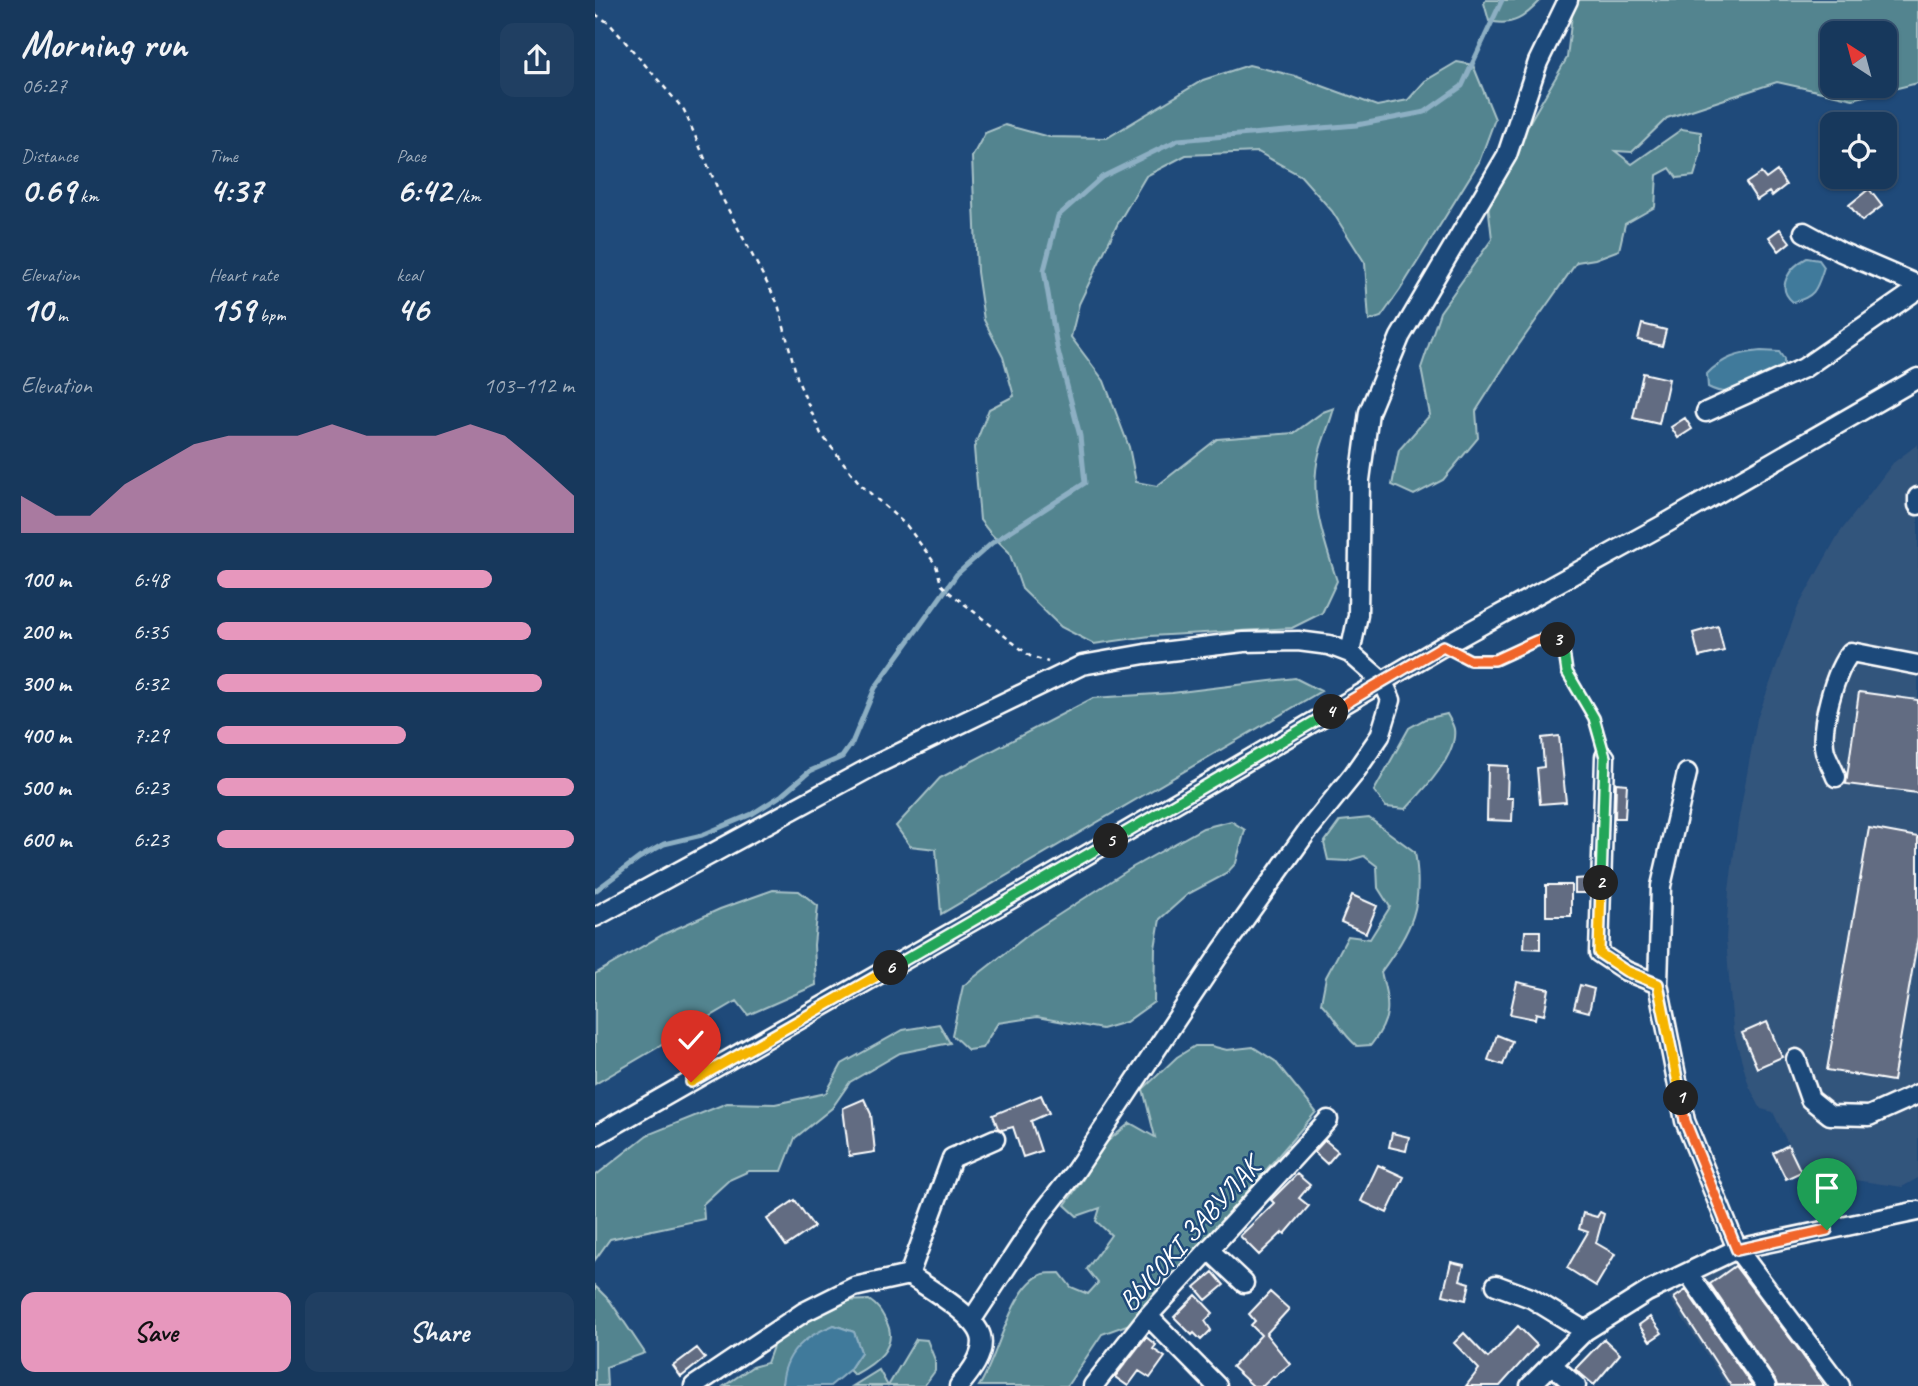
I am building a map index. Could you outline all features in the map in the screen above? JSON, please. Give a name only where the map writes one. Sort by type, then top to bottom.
[{"type":"street","points":[[1350,653],[1358,615],[1360,480],[1369,412],[1400,337],[1507,155],[1538,62],[1568,0]]},
{"type":"street","points":[[1804,232],[1841,253],[1918,287]]},
{"type":"street","points":[[1706,412],[1804,368],[1918,287]]},
{"type":"street","points":[[595,1136],[1037,884],[1443,646],[1663,525],[1918,378]]},
{"type":"street","points":[[1918,497],[1918,505]]},
{"type":"street","points":[[595,917],[875,765],[1082,665],[1244,642],[1298,641],[1329,645],[1350,653],[1383,682],[1391,700],[1380,736],[1221,952],[1076,1170],[1040,1216],[971,1321]]},
{"type":"street","points":[[1836,777],[1825,750],[1827,710],[1842,663],[1851,652],[1918,665]]},
{"type":"street","points":[[1605,757],[1599,953],[1626,971],[1658,984]]},
{"type":"street","points":[[1687,773],[1661,886],[1658,984],[1685,1121],[1737,1250],[1840,1386]]},
{"type":"street","points":[[1796,1059],[1810,1099],[1830,1115],[1868,1116],[1918,1094]]},
{"type":"street","name":"ВЫСОКІ ЗАВУЛАК","points":[[1093,1386],[1148,1316],[1328,1120]]},
{"type":"street","points":[[909,1275],[952,1158],[995,1139]]},
{"type":"street","points":[[1530,1386],[1585,1331],[1647,1292],[1737,1250],[1918,1211]]},
{"type":"street","points":[[1209,1250],[1244,1283]]},
{"type":"street","points":[[1688,1273],[1766,1386]]},
{"type":"street","points":[[694,1386],[804,1312],[854,1287],[909,1275],[971,1321],[982,1337],[980,1352],[973,1369],[959,1386]]},
{"type":"street","points":[[1496,1285],[1531,1298],[1585,1331]]},
{"type":"street","points":[[1148,1316],[1217,1386]]},
{"type":"street","points":[[1551,1364],[1576,1386]]},
{"type":"path","points":[[595,14],[609,23],[684,110],[720,194],[778,304],[798,381],[821,434],[861,485],[908,526],[936,565],[941,584],[949,592],[1030,656],[1070,670]]},
{"type":"path","points":[[1443,646],[1470,660],[1495,660],[1536,641],[1556,637],[1563,645],[1567,672],[1594,718],[1605,757]]},
{"type":"shaded area","points":[[1807,258],[1819,260],[1824,267],[1814,291],[1793,302],[1785,290],[1787,277],[1795,266]]},
{"type":"shaded area","points":[[1761,351],[1779,352],[1784,359],[1784,365],[1779,371],[1744,389],[1727,392],[1708,387],[1707,374],[1719,364],[1738,355]]},
{"type":"shaded area","points":[[1918,444],[1918,1178],[1902,1187],[1801,1172],[1773,1112],[1761,1109],[1749,1086],[1733,1030],[1726,939],[1738,823],[1757,719],[1798,607],[1838,535],[1893,463]]},
{"type":"shaded area","points":[[1737,1257],[1841,1386],[1727,1386],[1669,1297]]},
{"type":"shaded area","points":[[834,1325],[854,1332],[861,1352],[849,1370],[830,1386],[782,1386],[787,1364],[798,1347],[814,1334]]},
{"type":"green space","points":[[1486,0],[1541,0],[1524,16],[1497,23],[1489,21],[1484,3]]},
{"type":"green space","points":[[1579,0],[1918,0],[1918,83],[1897,88],[1897,21],[1820,21],[1820,92],[1777,82],[1667,118],[1632,152],[1615,151],[1632,164],[1682,129],[1701,132],[1701,153],[1694,176],[1677,178],[1670,168],[1657,175],[1655,207],[1625,224],[1619,250],[1577,262],[1476,411],[1478,438],[1443,480],[1414,495],[1392,485],[1399,450],[1430,415],[1421,368],[1440,312],[1492,239],[1488,204],[1514,149],[1567,58],[1573,6]]},
{"type":"green space","points":[[1457,62],[1473,65],[1495,119],[1479,162],[1381,317],[1369,321],[1365,263],[1332,211],[1301,176],[1258,152],[1186,155],[1146,176],[1117,225],[1079,304],[1071,337],[1104,381],[1129,447],[1136,482],[1157,486],[1217,439],[1294,433],[1323,412],[1334,408],[1321,448],[1315,486],[1319,518],[1337,581],[1322,613],[1292,628],[1150,636],[1094,644],[1061,627],[1022,589],[1009,552],[980,520],[974,448],[989,409],[1014,396],[1003,357],[984,320],[977,272],[972,157],[985,133],[1005,125],[1049,137],[1107,138],[1203,80],[1249,65],[1295,76],[1377,106],[1408,100],[1425,81]]},
{"type":"green space","points":[[1295,678],[1321,691],[941,914],[936,849],[910,846],[896,826],[940,778],[1093,698],[1172,693]]},
{"type":"green space","points":[[1447,714],[1453,727],[1454,739],[1445,761],[1406,809],[1386,807],[1374,791],[1409,728],[1425,719]]},
{"type":"green space","points":[[1369,818],[1415,852],[1418,887],[1408,929],[1381,972],[1387,1002],[1383,1026],[1371,1045],[1357,1046],[1321,1003],[1326,977],[1348,936],[1370,939],[1390,907],[1378,888],[1377,866],[1364,856],[1347,861],[1328,860],[1324,843],[1340,821]]},
{"type":"green space","points":[[1231,821],[1245,830],[1236,863],[1226,874],[1188,894],[1160,919],[1155,948],[1154,1002],[1126,1022],[1102,1029],[1037,1017],[998,1023],[982,1048],[968,1050],[952,1035],[963,986],[1032,932],[1133,867],[1203,828]]},
{"type":"green space","points":[[773,890],[799,891],[818,906],[814,945],[816,985],[748,1015],[737,1001],[595,1084],[595,974],[664,934],[720,909]]},
{"type":"green space","points":[[939,1024],[950,1043],[900,1053],[850,1082],[832,1108],[795,1138],[782,1171],[749,1171],[729,1180],[703,1204],[704,1219],[610,1239],[595,1260],[595,1176],[647,1135],[727,1103],[775,1104],[826,1093],[842,1064],[903,1030]]},
{"type":"green space","points":[[1195,1046],[1227,1050],[1253,1047],[1275,1061],[1316,1112],[1135,1322],[1102,1334],[1067,1386],[979,1386],[1014,1307],[1032,1281],[1043,1274],[1060,1273],[1071,1287],[1088,1294],[1098,1283],[1087,1269],[1111,1235],[1096,1221],[1100,1208],[1077,1216],[1065,1205],[1103,1145],[1130,1123],[1155,1137],[1143,1089],[1177,1057]]},
{"type":"green space","points":[[595,1286],[610,1301],[645,1353],[606,1367],[607,1386],[595,1386]]},
{"type":"green space","points":[[869,1300],[884,1317],[890,1339],[883,1354],[862,1371],[854,1375],[849,1370],[861,1352],[854,1332],[834,1325],[782,1386],[724,1386],[752,1367],[767,1363],[775,1341],[794,1327],[842,1301]]},
{"type":"green space","points":[[916,1339],[927,1340],[935,1360],[935,1371],[924,1386],[888,1386]]},
{"type":"green space","points":[[879,1370],[888,1386],[853,1386]]},
{"type":"building","points":[[1777,171],[1786,185],[1772,196],[1769,192],[1757,200],[1746,183],[1761,173],[1766,179]]},
{"type":"building","points":[[1869,189],[1882,206],[1862,221],[1849,205]]},
{"type":"building","points":[[1780,229],[1790,242],[1779,251],[1769,237]]},
{"type":"building","points":[[1642,324],[1666,330],[1662,346],[1638,340]]},
{"type":"building","points":[[1643,373],[1669,379],[1659,424],[1633,418]]},
{"type":"building","points":[[1685,418],[1692,429],[1678,438],[1671,427]]},
{"type":"building","points":[[1718,626],[1724,651],[1699,657],[1693,633]]},
{"type":"building","points":[[1859,692],[1918,700],[1918,793],[1846,784]]},
{"type":"building","points":[[1559,736],[1566,802],[1540,804],[1537,768],[1544,767],[1542,738]]},
{"type":"building","points":[[1488,765],[1508,766],[1507,798],[1513,798],[1512,821],[1487,820]]},
{"type":"building","points":[[1616,783],[1627,784],[1625,818],[1615,818]]},
{"type":"building","points":[[1869,828],[1918,837],[1918,937],[1893,1081],[1827,1070]]},
{"type":"building","points":[[1589,878],[1589,893],[1575,893],[1575,879]]},
{"type":"building","points":[[1546,885],[1571,885],[1571,916],[1546,916]]},
{"type":"building","points":[[1352,895],[1377,906],[1366,933],[1341,922]]},
{"type":"building","points":[[1525,931],[1540,931],[1540,949],[1524,948]]},
{"type":"building","points":[[1517,982],[1549,989],[1544,1015],[1536,1013],[1535,1019],[1510,1014]]},
{"type":"building","points":[[1580,985],[1594,989],[1589,1012],[1574,1008]]},
{"type":"building","points":[[1767,1022],[1782,1057],[1757,1068],[1742,1033]]},
{"type":"building","points":[[1497,1035],[1512,1041],[1503,1065],[1488,1060]]},
{"type":"building","points":[[1041,1095],[1049,1113],[1031,1121],[1041,1151],[1023,1157],[1013,1127],[1002,1130],[998,1128],[993,1115]]},
{"type":"building","points":[[864,1099],[871,1114],[875,1152],[849,1156],[843,1108]]},
{"type":"building","points":[[1392,1133],[1409,1137],[1406,1151],[1389,1147]]},
{"type":"building","points":[[1325,1140],[1338,1151],[1327,1164],[1314,1152]]},
{"type":"building","points":[[1788,1145],[1801,1172],[1786,1179],[1773,1153]]},
{"type":"building","points":[[1378,1165],[1404,1177],[1387,1213],[1361,1201]]},
{"type":"building","points":[[1297,1174],[1310,1185],[1299,1198],[1309,1206],[1285,1234],[1283,1232],[1259,1255],[1240,1236],[1274,1203],[1271,1200]]},
{"type":"building","points":[[795,1200],[814,1227],[786,1246],[767,1219]]},
{"type":"building","points":[[1600,1212],[1604,1214],[1596,1243],[1615,1254],[1596,1286],[1567,1268],[1588,1232],[1579,1229],[1583,1213],[1597,1217]]},
{"type":"building","points":[[1451,1262],[1464,1265],[1460,1280],[1470,1283],[1466,1300],[1443,1295]]},
{"type":"building","points":[[1735,1266],[1824,1386],[1777,1386],[1710,1284]]},
{"type":"building","points":[[1213,1272],[1224,1285],[1206,1300],[1195,1287]]},
{"type":"building","points":[[1686,1290],[1752,1386],[1731,1386],[1674,1298]]},
{"type":"building","points":[[1270,1292],[1289,1309],[1266,1334],[1290,1364],[1263,1386],[1253,1386],[1232,1367],[1261,1335],[1251,1325],[1255,1321],[1249,1314]]},
{"type":"building","points":[[1196,1295],[1213,1313],[1205,1321],[1211,1330],[1201,1340],[1174,1317]]},
{"type":"building","points":[[1650,1317],[1662,1333],[1650,1341],[1639,1325]]},
{"type":"building","points":[[1518,1326],[1537,1345],[1500,1386],[1466,1386],[1479,1369],[1454,1343],[1464,1333],[1488,1358]]},
{"type":"building","points":[[1146,1337],[1156,1345],[1153,1349],[1165,1357],[1150,1378],[1139,1371],[1128,1386],[1115,1377]]},
{"type":"building","points":[[1604,1339],[1620,1354],[1594,1385],[1575,1369]]},
{"type":"building","points":[[697,1348],[705,1358],[681,1377],[673,1366]]},
{"type":"waterway","points":[[595,891],[639,858],[664,844],[702,835],[752,814],[782,795],[810,771],[842,757],[852,743],[875,688],[957,574],[992,543],[1085,483],[1080,436],[1057,347],[1044,270],[1058,216],[1102,177],[1178,140],[1357,125],[1425,112],[1462,86],[1502,0]]},
{"type":"route","points":[[691,1082],[1037,884],[1443,646],[1470,660],[1495,660],[1536,641],[1556,637],[1563,645],[1567,672],[1594,718],[1605,757],[1599,953],[1626,971],[1658,984],[1685,1121],[1737,1250],[1827,1230]]}]
